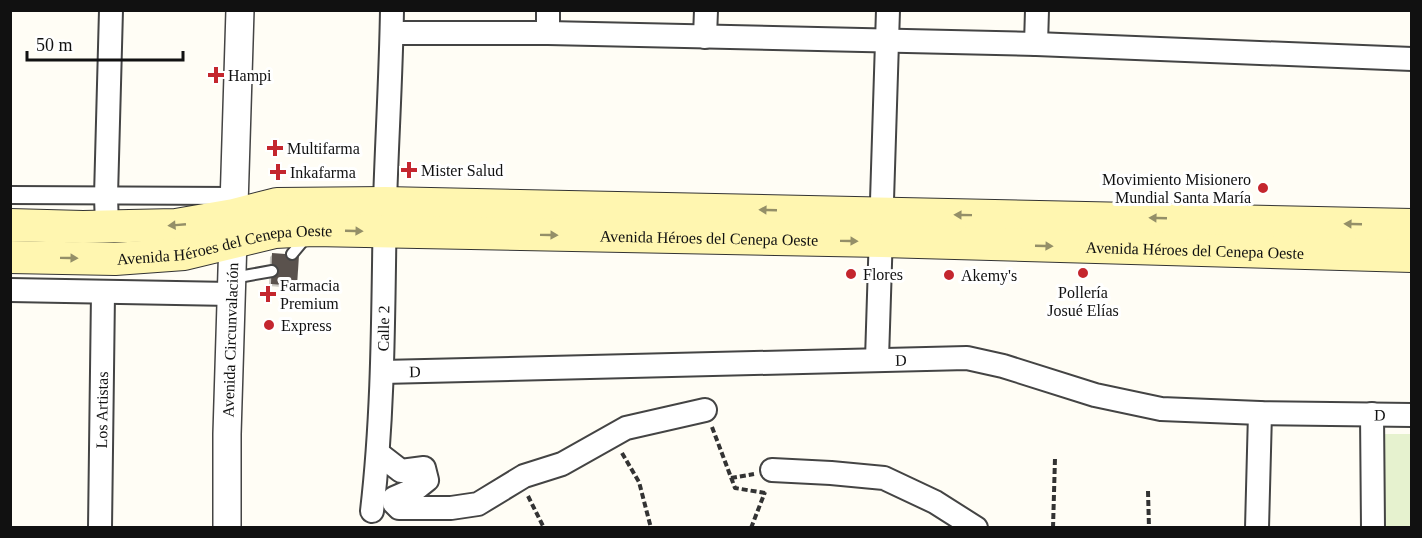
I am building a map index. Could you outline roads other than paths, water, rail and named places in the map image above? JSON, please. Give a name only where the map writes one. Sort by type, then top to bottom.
[{"type":"main road","name":"Avenida Héroes del Cenepa Oeste","points":[[10,225],[107,227],[176,225],[234,218],[277,204],[385,218],[882,227],[1412,225]]},
{"type":"main road","name":"Avenida Héroes del Cenepa Oeste","points":[[234,218],[275,232],[313,230],[385,218]]},
{"type":"main road","name":"Avenida Héroes del Cenepa Oeste","points":[[10,257],[115,259],[184,254],[234,218]]},
{"type":"main road","name":"Avenida Héroes del Cenepa Oeste","points":[[882,227],[1412,256]]},
{"type":"street","points":[[107,227],[111,10]]},
{"type":"street","name":"Avenida Circunvalación","points":[[227,528],[240,10]]},
{"type":"street","name":"Calle 2","points":[[372,511],[379,454],[392,10]]},
{"type":"street","points":[[705,37],[706,10]]},
{"type":"street","points":[[877,359],[888,10]]},
{"type":"street","points":[[1036,44],[1037,10]]},
{"type":"street","points":[[392,33],[548,22],[705,37],[1036,44],[1412,59]]},
{"type":"street","points":[[10,195],[106,196],[234,218]]},
{"type":"street","points":[[10,290],[104,292],[232,286]]},
{"type":"street","name":"Los Artistas","points":[[100,528],[104,292]]},
{"type":"street","name":"D","points":[[382,372],[967,358],[1003,366],[1095,395],[1161,409],[1412,415]]},
{"type":"street","points":[[379,454],[400,471],[424,468],[426,480],[417,488],[394,498],[394,503],[399,508],[451,508],[478,504],[518,479],[562,464],[626,428],[705,410]]},
{"type":"street","points":[[1257,528],[1260,413]]},
{"type":"street","points":[[1372,414],[1373,528]]},
{"type":"street","points":[[772,470],[884,478],[935,502],[976,528]]},
{"type":"lane","points":[[292,254],[313,230]]},
{"type":"lane","points":[[232,286],[272,271]]},
{"type":"place","name":"Hampi","points":[[216,75]]},
{"type":"place","name":"Multifarma","points":[[275,148]]},
{"type":"place","name":"Mister Salud","points":[[409,170]]},
{"type":"place","name":"Inkafarma","points":[[278,172]]},
{"type":"place","name":"Movimiento Misionero Mundial Santa María","points":[[1263,188]]},
{"type":"place","name":"Pollería Josué Elías","points":[[1083,273]]},
{"type":"place","name":"Flores","points":[[851,274]]},
{"type":"place","name":"Akemy's","points":[[949,275]]},
{"type":"place","name":"Farmacia Premium","points":[[268,294]]},
{"type":"place","name":"Express","points":[[269,325]]}]
